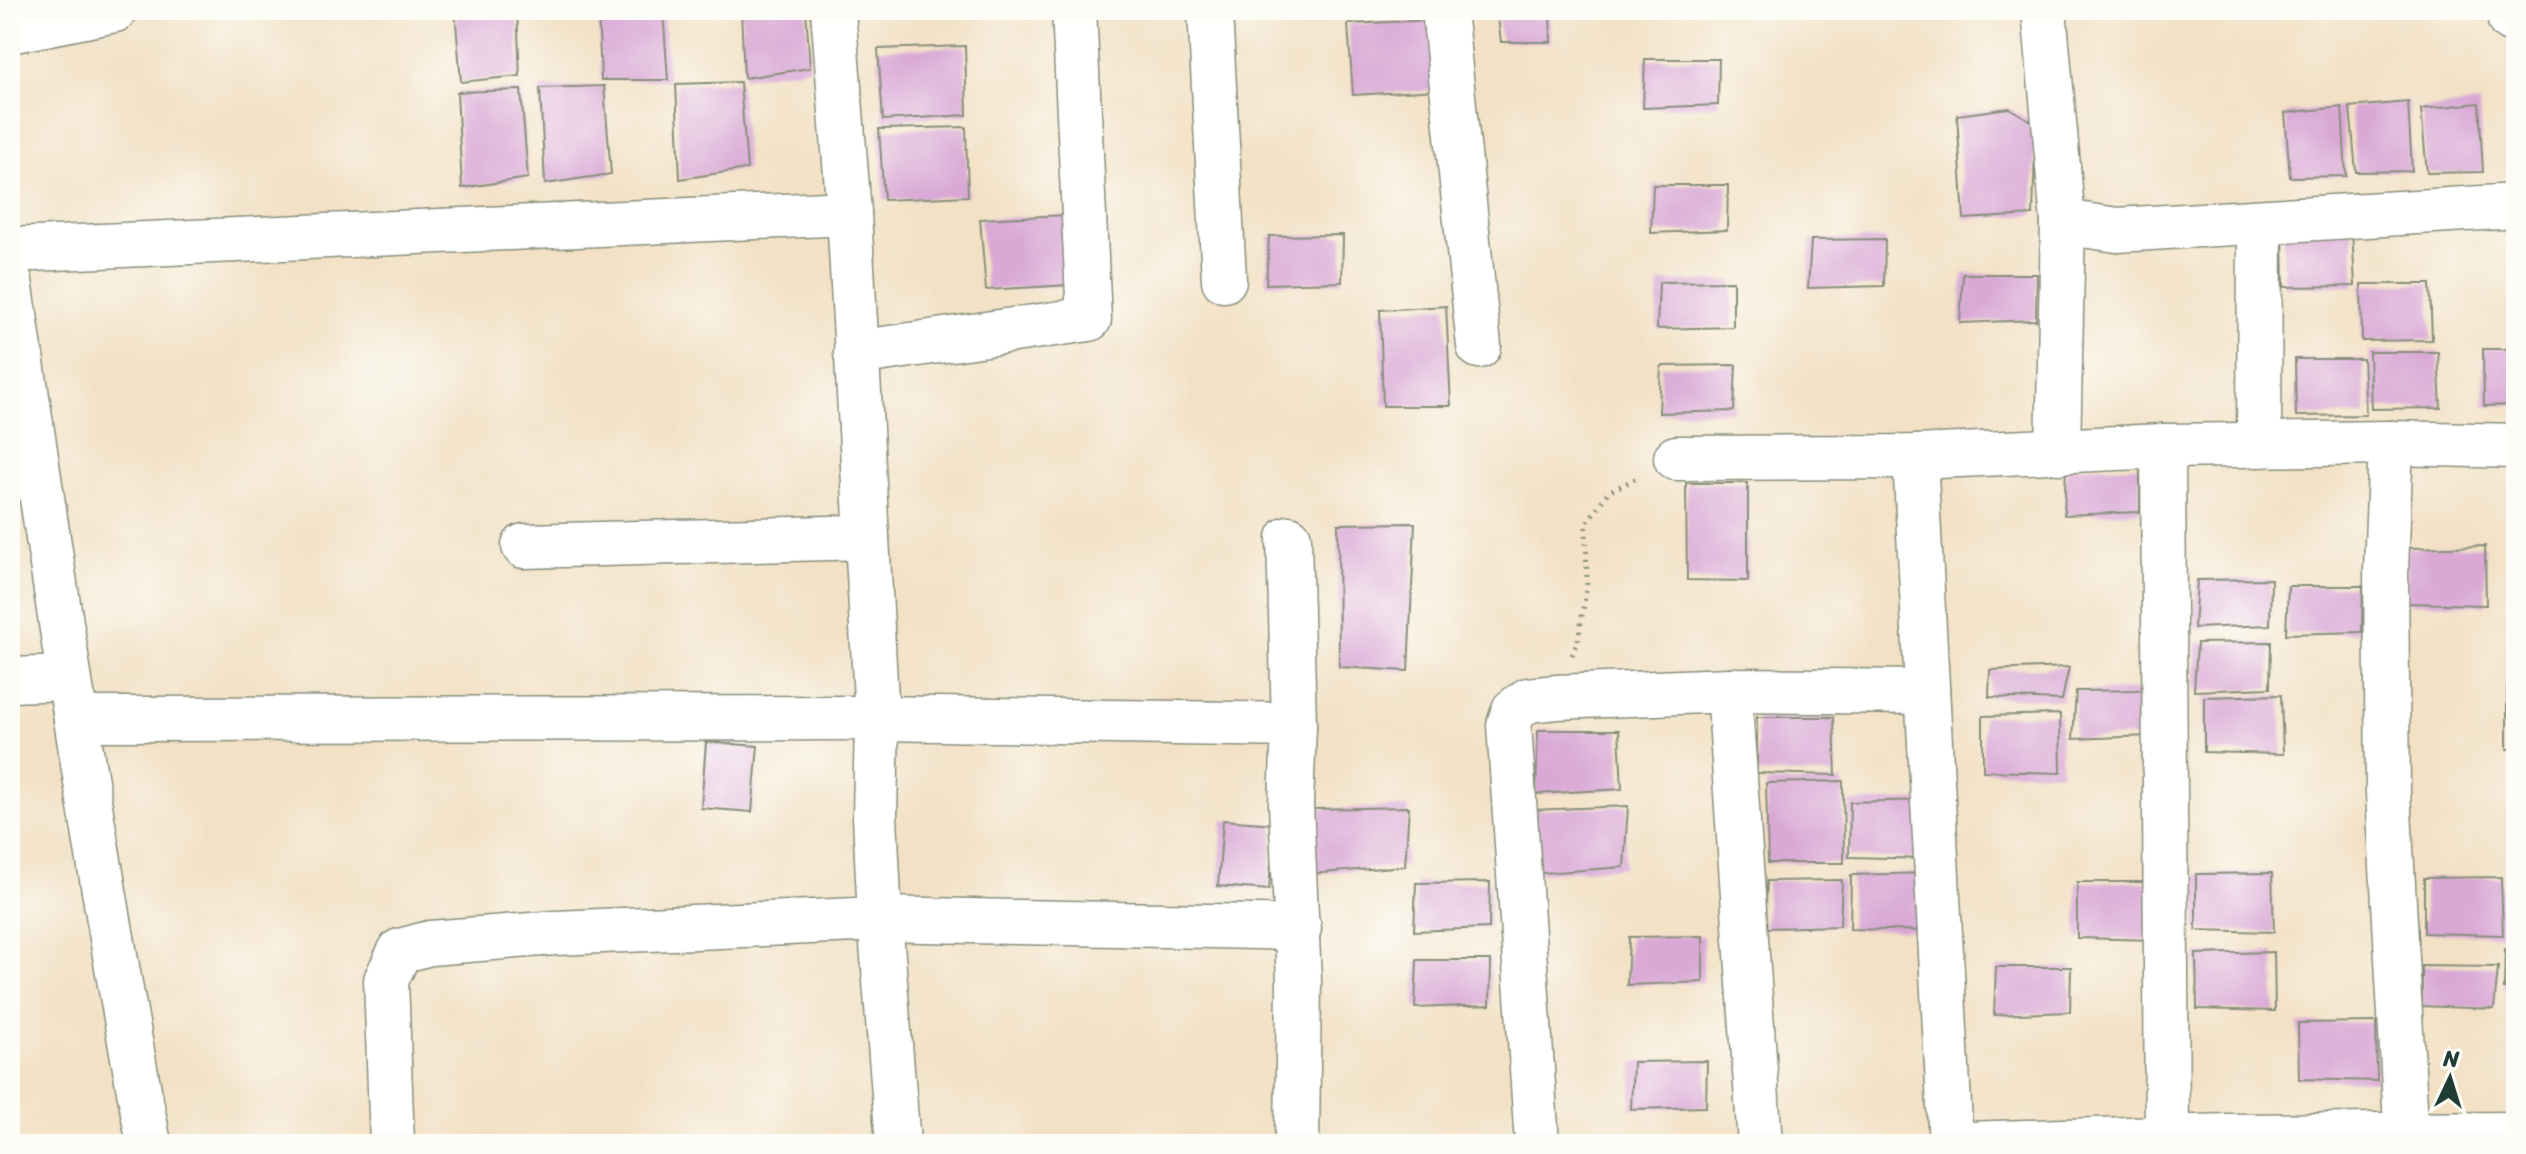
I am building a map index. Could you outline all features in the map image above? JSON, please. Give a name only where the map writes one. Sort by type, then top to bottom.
[{"type":"street","points":[[10,31],[115,10]]},
{"type":"street","points":[[833,10],[849,213],[877,718],[875,817],[880,919],[898,1144]]},
{"type":"street","points":[[856,353],[1089,319],[1074,10]]},
{"type":"street","points":[[1210,10],[1224,280]]},
{"type":"street","points":[[1444,10],[1479,346]]},
{"type":"street","points":[[2044,10],[2063,222],[2058,452]]},
{"type":"street","points":[[2063,222],[2117,230],[2516,206]]},
{"type":"street","points":[[10,250],[849,213]]},
{"type":"street","points":[[2259,445],[2260,222]]},
{"type":"street","points":[[10,281],[72,699],[149,1144]]},
{"type":"street","points":[[2391,443],[2386,570],[2388,792],[2407,1139]]},
{"type":"street","points":[[1676,458],[1915,457],[2163,446],[2391,443],[2516,446]]},
{"type":"street","points":[[2163,446],[2167,1141]]},
{"type":"street","points":[[1915,457],[1951,1144]]},
{"type":"street","points":[[524,546],[867,537]]},
{"type":"street","points":[[1289,538],[1294,725],[1291,805],[1299,928],[1297,1144]]},
{"type":"street","points":[[10,680],[72,699],[1294,725]]},
{"type":"street","points":[[1537,1144],[1509,725],[1514,710],[1528,700],[1557,697],[1729,690],[1927,692]]},
{"type":"street","points":[[1729,690],[1760,1144]]},
{"type":"street","points":[[392,1144],[386,980],[400,951],[430,943],[555,933],[880,919],[1299,928]]},
{"type":"street","points":[[1964,1144],[2407,1139],[2516,1134]]},
{"type":"path","points":[[1557,697],[1580,626],[1587,585],[1586,524],[1608,492],[1676,458]]},
{"type":"building","points":[[517,10],[520,76],[461,82],[455,11]]},
{"type":"building","points":[[598,10],[663,10],[668,80],[601,80]]},
{"type":"building","points":[[741,10],[806,10],[810,68],[744,78]]},
{"type":"building","points":[[1497,10],[1550,10],[1551,42],[1501,42]]},
{"type":"building","points":[[1435,20],[1437,90],[1353,95],[1348,24]]},
{"type":"building","points":[[965,46],[967,115],[883,120],[878,49]]},
{"type":"building","points":[[1645,59],[1719,59],[1718,105],[1643,108]]},
{"type":"building","points":[[740,82],[747,169],[680,179],[676,84]]},
{"type":"building","points":[[604,86],[611,174],[545,184],[540,88]]},
{"type":"building","points":[[521,90],[528,178],[462,188],[457,92]]},
{"type":"building","points":[[2408,102],[2412,171],[2356,172],[2350,107]]},
{"type":"building","points":[[2479,103],[2483,172],[2427,173],[2421,109]]},
{"type":"building","points":[[2342,107],[2346,176],[2290,177],[2285,113]]},
{"type":"building","points":[[2009,108],[2033,122],[2033,215],[1964,219],[1957,115]]},
{"type":"building","points":[[966,127],[968,196],[884,200],[879,129]]},
{"type":"building","points":[[1653,185],[1728,185],[1727,230],[1651,233]]},
{"type":"building","points":[[1068,215],[1070,285],[986,290],[980,219]]},
{"type":"building","points":[[2283,230],[2352,230],[2355,286],[2284,287]]},
{"type":"building","points":[[1343,235],[1342,282],[1266,284],[1269,236]]},
{"type":"building","points":[[1885,239],[1884,286],[1808,288],[1811,240]]},
{"type":"building","points":[[1963,274],[2037,274],[2036,320],[1960,323]]},
{"type":"building","points":[[1733,281],[1733,327],[1657,329],[1659,282]]},
{"type":"building","points":[[2361,284],[2430,284],[2432,340],[2362,341]]},
{"type":"building","points":[[1446,306],[1451,406],[1383,406],[1380,310]]},
{"type":"building","points":[[2483,349],[2516,349],[2516,405],[2484,406]]},
{"type":"building","points":[[2369,352],[2438,352],[2441,408],[2371,409]]},
{"type":"building","points":[[2295,359],[2363,359],[2366,415],[2296,416]]},
{"type":"building","points":[[1736,365],[1734,411],[1659,413],[1661,366]]},
{"type":"building","points":[[2140,466],[2140,512],[2064,515],[2066,467]]},
{"type":"building","points":[[1686,483],[1748,483],[1748,581],[1687,580]]},
{"type":"building","points":[[1415,523],[1408,671],[1339,667],[1338,524]]},
{"type":"building","points":[[2485,546],[2486,605],[2407,603],[2407,548]]},
{"type":"building","points":[[2271,579],[2270,625],[2194,628],[2197,580]]},
{"type":"building","points":[[2288,586],[2363,586],[2362,632],[2286,634]]},
{"type":"building","points":[[2271,642],[2270,688],[2194,691],[2197,643]]},
{"type":"building","points":[[2069,667],[2062,700],[1989,697],[1990,670]]},
{"type":"building","points":[[2507,686],[2516,686],[2516,749],[2507,749]]},
{"type":"building","points":[[2149,690],[2149,736],[2073,739],[2076,691]]},
{"type":"building","points":[[2281,695],[2283,754],[2204,752],[2204,697]]},
{"type":"building","points":[[2060,714],[2061,773],[1983,771],[1983,716]]},
{"type":"building","points":[[1757,717],[1834,717],[1836,775],[1757,773]]},
{"type":"building","points":[[1538,730],[1619,730],[1622,789],[1536,794]]},
{"type":"building","points":[[706,742],[758,746],[752,812],[701,808]]},
{"type":"building","points":[[1843,781],[1844,863],[1768,863],[1766,783]]},
{"type":"building","points":[[1926,800],[1928,859],[1849,857],[1850,802]]},
{"type":"building","points":[[1628,806],[1624,867],[1530,874],[1532,810]]},
{"type":"building","points":[[1409,807],[1405,866],[1311,874],[1313,809]]},
{"type":"building","points":[[1223,820],[1274,824],[1269,890],[1218,886]]},
{"type":"building","points":[[1930,873],[1932,931],[1850,929],[1851,875]]},
{"type":"building","points":[[2272,873],[2274,932],[2196,930],[2196,874]]},
{"type":"building","points":[[2501,877],[2503,935],[2424,933],[2424,878]]},
{"type":"building","points":[[1842,880],[1840,926],[1765,928],[1767,881]]},
{"type":"building","points":[[1490,882],[1489,928],[1414,931],[1416,883]]},
{"type":"building","points":[[2077,882],[2154,882],[2156,940],[2077,938]]},
{"type":"building","points":[[1703,936],[1703,982],[1627,985],[1629,937]]},
{"type":"building","points":[[2505,949],[2516,949],[2516,989],[2504,989]]},
{"type":"building","points":[[2274,952],[2275,1011],[2197,1009],[2196,954]]},
{"type":"building","points":[[1417,960],[1491,960],[1490,1005],[1415,1008]]},
{"type":"building","points":[[2422,966],[2498,967],[2494,1009],[2422,1006]]},
{"type":"building","points":[[1996,967],[2071,967],[2070,1012],[1994,1015]]},
{"type":"building","points":[[2376,1022],[2377,1081],[2299,1079],[2298,1023]]},
{"type":"building","points":[[1707,1061],[1706,1107],[1631,1109],[1633,1062]]}]
